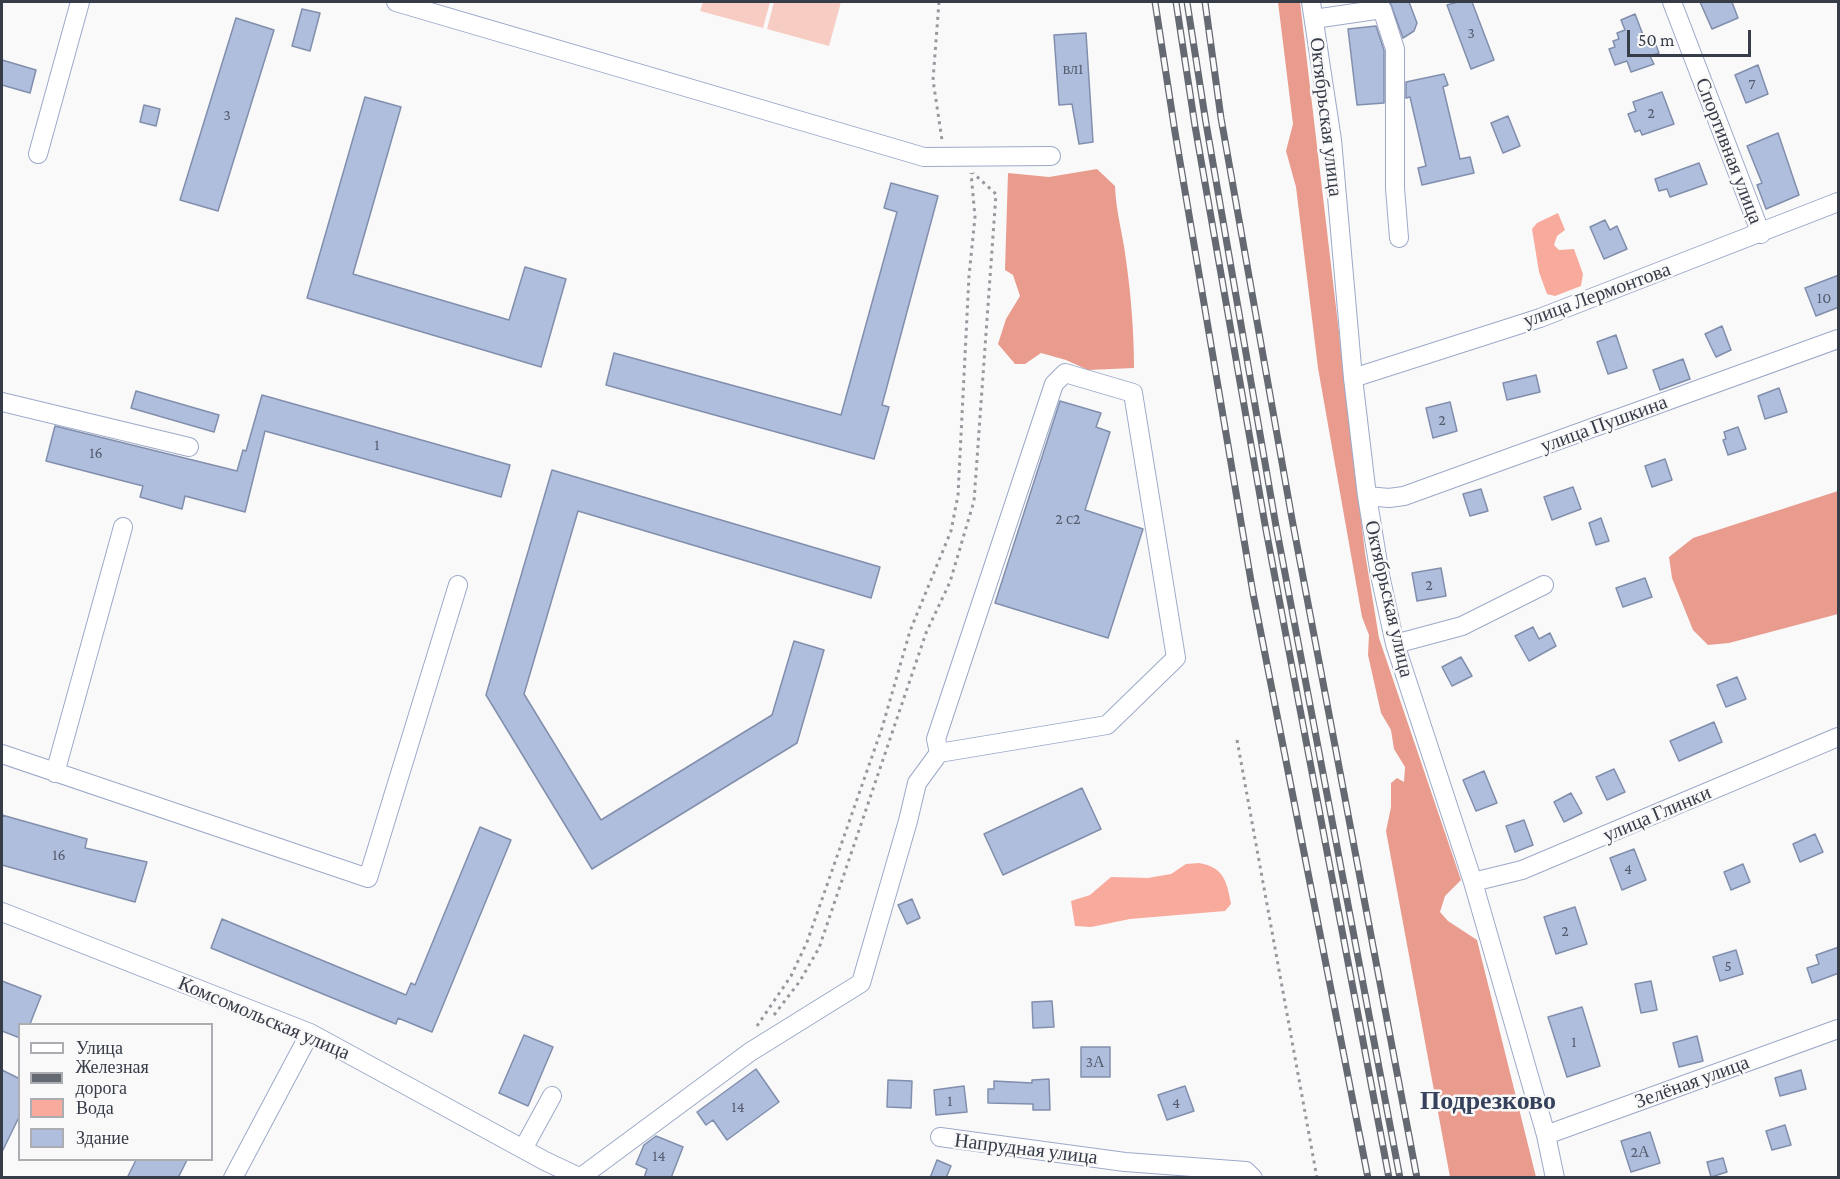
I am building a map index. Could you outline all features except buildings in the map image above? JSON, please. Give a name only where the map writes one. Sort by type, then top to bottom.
[{"type":"street","points":[[38,153],[80,2]]},
{"type":"street","points":[[396,2],[924,157],[1051,156]]},
{"type":"street","name":"Спортивная улица","points":[[1672,2],[1761,234]]},
{"type":"street","points":[[1312,10],[1382,9],[1395,49],[1395,188],[1399,238]]},
{"type":"street","name":"Октябрьская улица","points":[[1312,10],[1332,140],[1353,378],[1367,495],[1380,575],[1395,644],[1473,882],[1546,1135],[1555,1178]]},
{"type":"street","name":"улица Лермонтова","points":[[1353,378],[1540,318],[1839,202]]},
{"type":"street","name":"улица Пушкина","points":[[1367,495],[1389,498],[1404,496],[1839,339]]},
{"type":"street","points":[[581,1178],[750,1052],[861,983],[917,783],[939,753],[1107,725],[1176,658],[1133,393],[1065,373],[1054,384],[936,739],[939,753]]},
{"type":"street","points":[[2,402],[189,447]]},
{"type":"street","points":[[55,772],[123,527]]},
{"type":"street","points":[[2,754],[368,878],[458,585]]},
{"type":"street","points":[[1395,644],[1462,626],[1544,585]]},
{"type":"street","name":"улица Глинки","points":[[1473,882],[1522,870],[1839,738]]},
{"type":"street","name":"Комсомольская улица","points":[[2,912],[310,1033],[523,1149],[550,1172],[581,1178]]},
{"type":"street","name":"Зелёная улица","points":[[1546,1135],[1839,1029]]},
{"type":"street","points":[[233,1178],[310,1033]]},
{"type":"street","points":[[523,1149],[552,1096]]},
{"type":"street","name":"Напрудная улица","points":[[940,1137],[1125,1162],[1246,1171],[1253,1178]]},
{"type":"path","points":[[939,2],[933,80],[945,158]]},
{"type":"path","points":[[755,1028],[791,976],[807,942],[882,728],[910,631],[951,531],[958,495],[969,276],[975,217],[971,172],[996,195],[974,501],[950,582],[926,633],[819,948],[801,981],[773,1017]]},
{"type":"path","points":[[1237,740],[1317,1178]]},
{"type":"shaded area","points":[[703,2],[770,2],[763,28],[700,11]]},
{"type":"shaded area","points":[[774,2],[841,2],[829,46],[767,29]]},
{"type":"shaded area","points":[[1278,2],[1300,2],[1365,553],[1379,638],[1461,880],[1445,896],[1440,912],[1448,921],[1477,940],[1536,1177],[1450,1177],[1386,831],[1391,807],[1391,783],[1397,778],[1404,782],[1405,767],[1394,749],[1391,730],[1381,713],[1368,655],[1369,635],[1362,617],[1318,368],[1296,187],[1286,151],[1293,124]]},
{"type":"shaded area","points":[[1097,169],[1115,186],[1129,287],[1134,368],[1088,370],[1066,360],[1041,353],[1025,364],[1015,364],[998,344],[1006,319],[1020,296],[1013,275],[1005,270],[1008,173],[1049,177]]},
{"type":"shaded area","points":[[1838,491],[1838,614],[1729,643],[1708,645],[1693,630],[1672,578],[1669,557],[1693,538]]},
{"type":"water","points":[[1558,213],[1565,230],[1557,236],[1554,245],[1559,250],[1574,249],[1583,274],[1581,286],[1555,296],[1547,294],[1539,272],[1532,229],[1537,223]]},
{"type":"water","points":[[1199,863],[1214,868],[1226,882],[1231,904],[1225,911],[1130,919],[1091,927],[1075,926],[1071,901],[1090,895],[1111,877],[1148,878],[1171,874],[1186,864]]},
{"type":"railway","points":[[1155,2],[1253,593],[1368,1178]]},
{"type":"railway","points":[[1176,2],[1195,126],[1266,530],[1389,1178]]},
{"type":"railway","points":[[1187,2],[1276,526],[1400,1178]]},
{"type":"railway","points":[[1205,2],[1221,118],[1292,519],[1417,1178]]},
{"type":"district","name":"Подрезково","points":[[1488,1101]]}]
